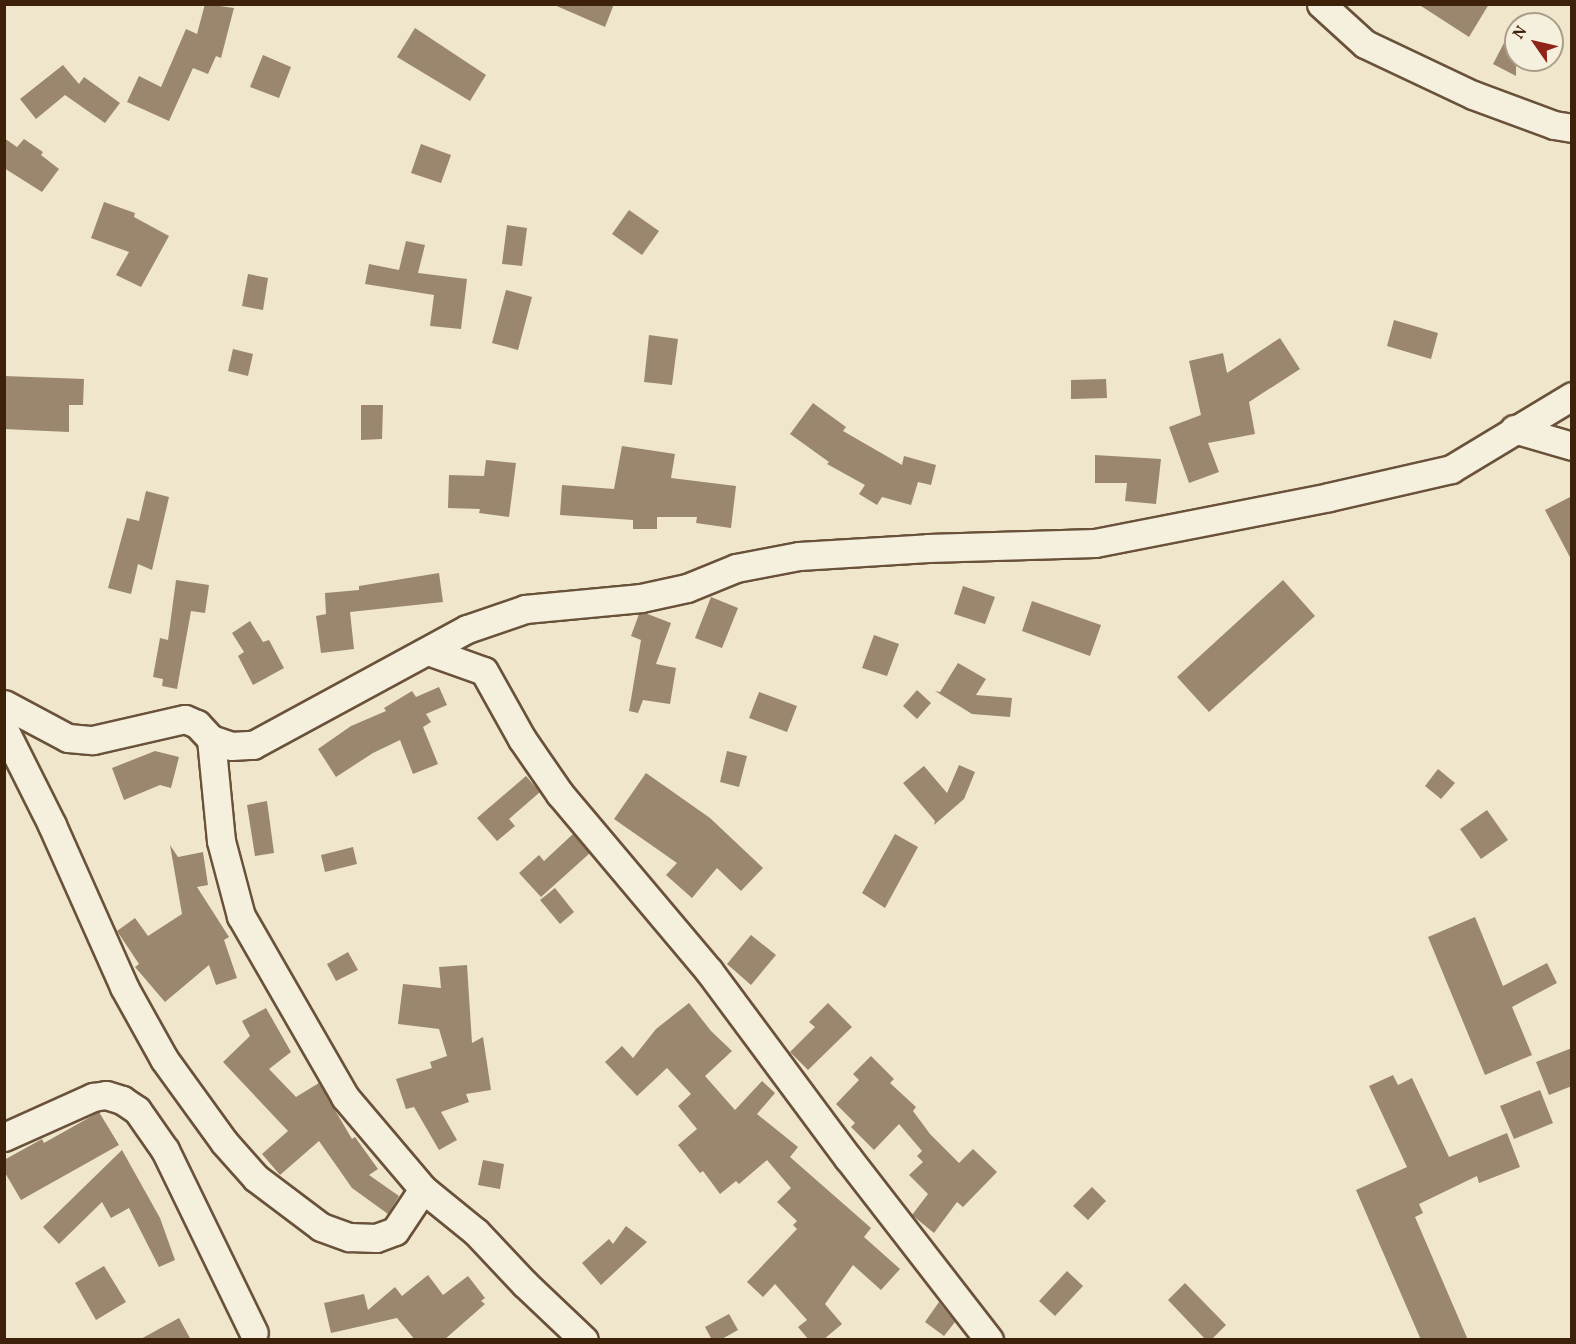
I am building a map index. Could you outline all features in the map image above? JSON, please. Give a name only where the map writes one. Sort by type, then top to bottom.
[{"type":"street","points":[[1321,4],[1365,45],[1473,95],[1554,125],[1572,128]]},
{"type":"street","points":[[4,704],[68,738],[93,740],[185,719],[197,724],[211,739],[231,746],[253,745],[466,629],[525,609],[641,598],[687,588],[736,568],[799,556],[928,548],[1095,543],[1329,497],[1451,469],[1572,396]]},
{"type":"street","points":[[1514,429],[1572,446]]},
{"type":"street","points":[[428,651],[484,671],[522,739],[560,794],[709,971],[848,1158],[989,1340]]},
{"type":"street","points":[[4,729],[52,825],[129,998],[164,1059],[224,1142],[256,1178],[321,1227],[349,1237],[376,1238],[395,1231],[423,1189]]},
{"type":"street","points":[[211,739],[221,841],[241,916],[345,1097],[423,1189],[476,1232],[525,1284],[584,1340]]},
{"type":"street","points":[[4,1137],[93,1097],[106,1095],[122,1100],[137,1110],[165,1150],[254,1333]]},
{"type":"building","points":[[205,4],[234,8],[221,58],[216,56],[208,74],[193,68],[169,121],[127,102],[139,76],[161,87],[186,29],[197,34]]},
{"type":"building","points":[[552,4],[614,4],[605,27]]},
{"type":"building","points":[[1418,4],[1489,4],[1469,37]]},
{"type":"building","points":[[415,28],[486,75],[470,101],[397,57]]},
{"type":"building","points":[[1504,43],[1504,70],[1493,64]]},
{"type":"building","points":[[263,55],[291,67],[279,98],[250,87]]},
{"type":"building","points":[[63,65],[79,84],[84,77],[120,103],[105,123],[65,95],[36,119],[20,99]]},
{"type":"building","points":[[4,138],[17,147],[24,139],[43,152],[41,155],[59,169],[42,192],[4,168]]},
{"type":"building","points":[[421,144],[451,155],[441,183],[411,173]]},
{"type":"building","points":[[104,202],[135,213],[134,217],[169,236],[141,287],[116,275],[129,252],[91,238]]},
{"type":"building","points":[[629,210],[659,231],[642,255],[612,234]]},
{"type":"building","points":[[507,225],[527,228],[522,266],[502,264]]},
{"type":"building","points":[[406,241],[425,245],[418,273],[467,279],[461,329],[430,326],[434,295],[365,284],[369,264],[399,270]]},
{"type":"building","points":[[248,274],[268,278],[263,310],[242,306]]},
{"type":"building","points":[[506,290],[532,297],[518,350],[492,343]]},
{"type":"building","points":[[1394,320],[1438,333],[1431,359],[1387,346]]},
{"type":"building","points":[[649,335],[678,339],[672,385],[644,382]]},
{"type":"building","points":[[1280,338],[1300,369],[1249,402],[1255,434],[1208,443],[1219,472],[1189,483],[1169,427],[1201,415],[1189,361],[1223,353],[1227,373]]},
{"type":"building","points":[[233,349],[253,354],[248,376],[228,371]]},
{"type":"building","points":[[4,376],[84,379],[83,405],[69,405],[69,432],[4,429]]},
{"type":"building","points":[[1106,379],[1107,398],[1071,399],[1071,380]]},
{"type":"building","points":[[813,403],[846,427],[843,431],[902,465],[904,456],[936,465],[931,485],[918,482],[911,505],[882,497],[877,505],[859,494],[865,485],[827,464],[829,462],[790,434]]},
{"type":"building","points":[[361,405],[383,405],[382,439],[361,440]]},
{"type":"building","points":[[622,446],[675,454],[671,478],[736,486],[731,528],[696,523],[697,517],[657,517],[657,529],[633,529],[633,520],[560,515],[562,485],[614,489]]},
{"type":"building","points":[[1095,455],[1161,459],[1156,504],[1125,501],[1127,483],[1095,483]]},
{"type":"building","points":[[486,460],[516,463],[509,517],[479,513],[480,509],[448,508],[449,475],[484,476]]},
{"type":"building","points":[[146,491],[169,497],[152,570],[138,564],[131,594],[108,588],[127,518],[139,521]]},
{"type":"building","points":[[1572,496],[1572,561],[1545,510]]},
{"type":"building","points":[[439,573],[443,602],[350,612],[354,649],[321,653],[316,616],[326,614],[325,593],[359,590],[359,586]]},
{"type":"building","points":[[176,580],[209,585],[205,613],[191,611],[177,689],[162,686],[163,679],[153,677],[160,638],[168,640]]},
{"type":"building","points":[[1283,580],[1315,616],[1209,712],[1177,677]]},
{"type":"building","points":[[963,586],[995,597],[985,624],[954,614]]},
{"type":"building","points":[[711,597],[738,608],[722,648],[695,638]]},
{"type":"building","points":[[1032,601],[1101,625],[1090,656],[1022,631]]},
{"type":"building","points":[[645,613],[671,623],[656,664],[676,668],[670,704],[643,700],[638,713],[629,711],[641,640],[631,636],[639,614]]},
{"type":"building","points":[[250,621],[263,642],[269,640],[284,668],[253,685],[238,656],[244,652],[232,633]]},
{"type":"building","points":[[874,635],[899,644],[887,676],[862,668]]},
{"type":"building","points":[[958,663],[986,679],[976,695],[1012,698],[1010,717],[972,714],[935,691],[940,692]]},
{"type":"building","points":[[439,687],[447,705],[426,714],[431,722],[423,727],[438,764],[413,774],[400,740],[373,753],[336,777],[318,749],[351,726],[386,711],[384,708],[412,691],[416,697]]},
{"type":"building","points":[[917,690],[931,703],[917,719],[903,706]]},
{"type":"building","points":[[759,692],[797,706],[787,732],[749,718]]},
{"type":"building","points":[[155,751],[179,757],[171,788],[160,785],[124,800],[112,768]]},
{"type":"building","points":[[727,751],[747,756],[739,787],[720,782]]},
{"type":"building","points":[[959,765],[975,772],[964,799],[934,825],[935,821],[903,783],[924,766],[947,793]]},
{"type":"building","points":[[1438,769],[1455,783],[1441,799],[1425,786]]},
{"type":"building","points":[[646,773],[710,818],[763,868],[741,891],[717,868],[692,898],[666,875],[677,863],[614,819]]},
{"type":"building","points":[[526,776],[540,792],[509,819],[515,826],[497,841],[477,818]]},
{"type":"building","points":[[267,801],[274,853],[255,856],[247,805]]},
{"type":"building","points":[[1487,810],[1508,840],[1481,859],[1460,829]]},
{"type":"building","points":[[573,834],[590,853],[541,897],[519,873],[539,855],[544,861]]},
{"type":"building","points":[[895,834],[918,847],[885,908],[862,893]]},
{"type":"building","points":[[170,845],[178,857],[203,852],[208,885],[197,887],[229,937],[224,940],[237,978],[216,985],[209,965],[165,1002],[135,967],[139,964],[117,931],[135,918],[148,936],[182,914]]},
{"type":"building","points":[[353,847],[357,864],[325,872],[321,855]]},
{"type":"building","points":[[555,888],[574,912],[560,924],[540,900]]},
{"type":"building","points":[[1475,917],[1503,986],[1547,963],[1557,983],[1512,1007],[1532,1055],[1485,1075],[1428,937]]},
{"type":"building","points":[[751,935],[776,955],[751,985],[727,964]]},
{"type":"building","points":[[348,952],[358,970],[336,981],[327,964]]},
{"type":"building","points":[[467,965],[472,1043],[483,1037],[491,1090],[466,1094],[469,1102],[441,1112],[457,1140],[439,1150],[414,1107],[406,1109],[396,1079],[432,1068],[430,1062],[447,1056],[439,1029],[398,1024],[403,984],[441,988],[439,967]]},
{"type":"building","points":[[689,1003],[711,1031],[732,1051],[705,1076],[735,1110],[762,1081],[775,1093],[757,1114],[798,1147],[790,1157],[871,1228],[864,1237],[900,1269],[881,1290],[853,1265],[825,1304],[842,1324],[823,1340],[809,1340],[798,1327],[807,1320],[775,1284],[763,1297],[747,1282],[797,1229],[793,1225],[797,1221],[777,1202],[791,1188],[767,1160],[739,1184],[736,1181],[720,1194],[703,1171],[700,1173],[678,1145],[697,1129],[678,1106],[691,1094],[667,1068],[637,1096],[605,1062],[622,1046],[633,1058],[656,1029]]},
{"type":"building","points":[[828,1003],[852,1027],[808,1070],[790,1052],[815,1027],[809,1022]]},
{"type":"building","points":[[266,1008],[291,1052],[269,1069],[296,1097],[319,1083],[352,1139],[355,1137],[378,1169],[369,1175],[399,1196],[388,1214],[352,1188],[319,1141],[280,1175],[262,1154],[288,1131],[223,1062],[250,1036],[242,1021]]},
{"type":"building","points":[[1572,1048],[1572,1086],[1549,1095],[1536,1062]]},
{"type":"building","points":[[871,1056],[894,1079],[890,1083],[916,1107],[913,1111],[930,1134],[959,1163],[973,1149],[997,1172],[963,1207],[957,1202],[934,1233],[912,1215],[928,1194],[909,1175],[923,1162],[917,1156],[922,1151],[899,1124],[874,1150],[851,1127],[855,1123],[836,1104],[859,1080],[853,1074]]},
{"type":"building","points":[[1393,1075],[1398,1085],[1412,1078],[1449,1157],[1507,1133],[1520,1167],[1479,1183],[1477,1176],[1419,1204],[1423,1213],[1415,1217],[1468,1340],[1421,1340],[1356,1190],[1407,1167],[1369,1086]]},
{"type":"building","points":[[1540,1090],[1553,1123],[1514,1139],[1500,1106]]},
{"type":"building","points":[[99,1112],[119,1145],[21,1200],[4,1171],[4,1160],[42,1139],[44,1143]]},
{"type":"building","points":[[122,1150],[160,1218],[175,1260],[159,1267],[129,1208],[111,1218],[102,1202],[59,1244],[43,1227]]},
{"type":"building","points":[[483,1160],[504,1164],[500,1189],[478,1185]]},
{"type":"building","points":[[1092,1187],[1106,1201],[1088,1220],[1073,1206]]},
{"type":"building","points":[[626,1226],[647,1242],[601,1285],[582,1263],[609,1239],[613,1244]]},
{"type":"building","points":[[104,1266],[126,1302],[96,1320],[75,1283]]},
{"type":"building","points":[[1067,1271],[1083,1286],[1055,1316],[1039,1301]]},
{"type":"building","points":[[428,1275],[443,1295],[468,1276],[485,1298],[481,1301],[485,1304],[444,1340],[415,1340],[397,1318],[331,1333],[324,1303],[364,1294],[368,1310],[395,1287],[402,1296]]},
{"type":"building","points":[[1185,1283],[1226,1325],[1211,1340],[1206,1340],[1168,1300]]},
{"type":"building","points":[[939,1302],[955,1322],[944,1336],[925,1322]]},
{"type":"building","points":[[729,1314],[738,1330],[720,1340],[712,1340],[705,1327]]},
{"type":"building","points":[[179,1318],[191,1340],[139,1340]]}]
